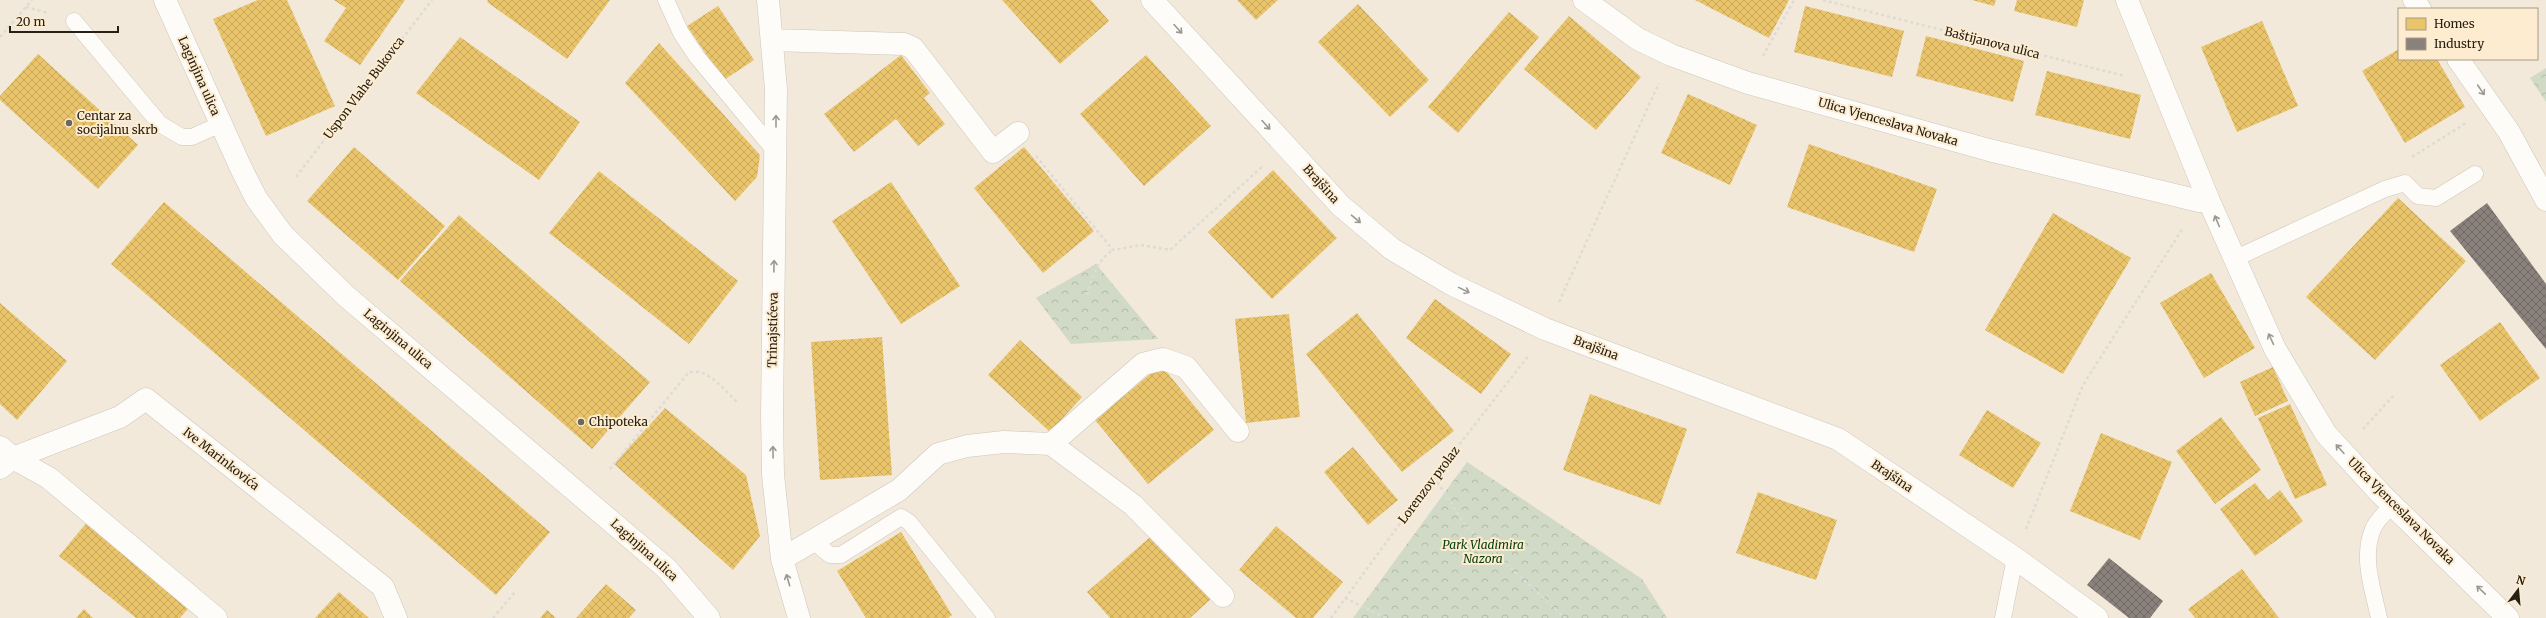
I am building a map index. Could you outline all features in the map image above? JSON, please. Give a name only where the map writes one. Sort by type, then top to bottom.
[{"type":"street","name":"Laginjina ulica","points":[[165,0],[256,198],[283,235],[305,258],[666,568],[710,618]]},
{"type":"street","name":"Trinajstićeva","points":[[768,0],[776,89],[772,415],[773,475],[782,559],[799,618]]},
{"type":"street","name":"Brajšina","points":[[1152,0],[1340,206],[1392,249],[1451,284],[1545,329],[1838,439],[2015,558],[2097,618]]},
{"type":"street","name":"Ulica Vjenceslava Novaka","points":[[1584,0],[1638,38],[1671,55],[1748,83],[1989,150],[2199,201],[2209,201]]},
{"type":"street","name":"Ulica Vjenceslava Novaka","points":[[2127,0],[2160,85],[2209,201],[2275,349],[2326,434],[2392,505],[2508,618]]},
{"type":"street","points":[[772,40],[904,44],[913,48],[993,152],[1018,133]]},
{"type":"street","points":[[2459,60],[2509,132],[2546,200]]},
{"type":"street","points":[[1051,444],[1143,364],[1163,359],[1186,367],[1238,432]]},
{"type":"street","name":"Ive Marinkovića","points":[[4,458],[120,417],[146,400],[383,587],[396,618]]},
{"type":"street","points":[[782,559],[899,490],[938,454],[967,446],[1004,442],[1051,444],[1133,505],[1223,596]]},
{"type":"street","name":"Ive Marinkovića","points":[[4,458],[48,478],[216,618]]},
{"type":"lane","points":[[666,0],[681,33],[697,58],[775,151]]},
{"type":"lane","points":[[74,20],[160,124],[182,137],[192,137],[221,124]]},
{"type":"lane","points":[[2234,258],[2385,189],[2405,183],[2418,196],[2436,198],[2475,174]]},
{"type":"lane","points":[[2380,618],[2368,569],[2367,548],[2373,528],[2392,505]]},
{"type":"lane","points":[[813,541],[830,555],[841,555],[901,517],[909,522],[987,618]]},
{"type":"lane","points":[[2003,618],[2015,558]]},
{"type":"path","points":[[0,37],[32,0]]},
{"type":"path","name":"Uspon Vlahe Bukovca","points":[[296,177],[432,0]]},
{"type":"path","points":[[1748,83],[1794,0]]},
{"type":"path","name":"Baštijanova ulica","points":[[1823,0],[2160,85]]},
{"type":"path","points":[[1557,308],[1659,82]]},
{"type":"path","points":[[2406,162],[2472,120]]},
{"type":"path","points":[[1018,133],[1113,250]]},
{"type":"path","points":[[1087,295],[1095,269],[1102,257],[1113,250],[1141,245],[1170,250],[1264,165]]},
{"type":"path","points":[[2023,536],[2083,385],[2180,233]]},
{"type":"path","name":"Lorenzov prolaz","points":[[1331,618],[1434,477],[1530,355]]},
{"type":"path","points":[[610,469],[688,373],[694,371],[703,372],[738,403]]},
{"type":"path","points":[[2357,435],[2395,394]]},
{"type":"path","points":[[1434,477],[1466,526],[1565,618]]},
{"type":"path","points":[[494,618],[516,591]]},
{"type":"path","points":[[1345,598],[1386,618]]},
{"type":"green space","points":[[2546,68],[2546,102],[2530,78]]},
{"type":"green space","points":[[1096,264],[1158,339],[1071,344],[1036,298]]},
{"type":"green space","name":"Park Vladimira Nazora","points":[[1467,462],[1642,579],[1667,618],[1353,618]]},
{"type":"building: Homes","points":[[258,0],[287,0],[335,106],[266,136],[213,19]]},
{"type":"building: Homes","points":[[334,0],[405,0],[360,65],[324,41],[346,8]]},
{"type":"building: Homes","points":[[488,0],[610,0],[567,59],[487,2]]},
{"type":"building: Homes","points":[[1002,0],[1091,0],[1109,21],[1060,64]]},
{"type":"building: Homes","points":[[1237,0],[1278,0],[1256,20]]},
{"type":"building: Homes","points":[[1695,0],[1789,0],[1769,38]]},
{"type":"building: Homes","points":[[1972,0],[1996,0],[1994,6]]},
{"type":"building: Homes","points":[[2017,0],[2084,0],[2077,27],[2014,11]]},
{"type":"building: Homes","points":[[1358,4],[1429,80],[1390,117],[1318,42]]},
{"type":"building: Homes","points":[[718,6],[754,60],[724,80],[687,26]]},
{"type":"building: Homes","points":[[1805,6],[1904,31],[1892,77],[1794,52]]},
{"type":"building: Homes","points":[[1509,12],[1539,37],[1458,133],[1428,107]]},
{"type":"building: Homes","points":[[1569,16],[1641,77],[1596,130],[1524,69]]},
{"type":"building: Homes","points":[[2262,21],[2298,106],[2237,132],[2201,47]]},
{"type":"building: Homes","points":[[1926,36],[2024,61],[2013,102],[1916,76]]},
{"type":"building: Homes","points":[[460,37],[580,122],[539,180],[416,93]]},
{"type":"building: Homes","points":[[659,43],[760,155],[757,177],[735,201],[625,83]]},
{"type":"building: Homes","points":[[2398,50],[2398,60],[2438,60],[2465,107],[2405,143],[2362,71]]},
{"type":"building: Homes","name":"Centar za socijalnu skrb","points":[[38,54],[138,145],[98,189],[0,100],[0,96]]},
{"type":"building: Homes","points":[[901,55],[930,93],[924,98],[945,124],[918,146],[896,119],[854,152],[824,114]]},
{"type":"building: Homes","points":[[1146,55],[1211,126],[1144,186],[1080,114]]},
{"type":"building: Homes","points":[[2047,71],[2141,95],[2130,139],[2035,115]]},
{"type":"building: Homes","points":[[1688,94],[1757,125],[1730,185],[1661,153]]},
{"type":"building: Homes","points":[[1809,144],[1937,189],[1914,252],[1787,207]]},
{"type":"building: Homes","points":[[354,147],[445,226],[398,280],[307,201]]},
{"type":"building: Homes","points":[[1024,147],[1094,231],[1043,273],[974,188]]},
{"type":"building: Homes","points":[[1273,170],[1337,238],[1272,299],[1208,232]]},
{"type":"building: Homes","points":[[599,171],[738,281],[689,344],[549,233]]},
{"type":"building: Homes","points":[[891,182],[960,286],[901,324],[832,221]]},
{"type":"building: Homes","points":[[2398,198],[2466,261],[2375,360],[2306,297]]},
{"type":"building: Homes","points":[[164,202],[550,532],[496,595],[111,264]]},
{"type":"building: Homes","points":[[2053,213],[2131,258],[2063,374],[1985,330]]},
{"type":"building: Homes","points":[[459,215],[650,382],[592,449],[400,281]]},
{"type":"building: Homes","points":[[2211,273],[2255,348],[2204,378],[2160,303]]},
{"type":"building: Homes","points":[[1435,299],[1511,354],[1481,394],[1406,338]]},
{"type":"building: Homes","points":[[0,303],[67,361],[17,420],[0,404]]},
{"type":"building: Homes","points":[[1357,313],[1454,431],[1402,472],[1306,354]]},
{"type":"building: Homes","points":[[1289,314],[1300,417],[1246,423],[1235,319]]},
{"type":"building: Homes","points":[[2500,322],[2540,378],[2480,421],[2440,365]]},
{"type":"building: Homes","points":[[882,337],[892,475],[820,480],[811,342]]},
{"type":"building: Homes","points":[[1020,340],[1082,397],[1050,432],[988,375]]},
{"type":"building: Homes","points":[[1161,365],[1214,430],[1148,484],[1095,420]]},
{"type":"building: Homes","points":[[2273,367],[2288,401],[2255,416],[2240,382]]},
{"type":"building: Homes","points":[[1590,394],[1687,429],[1660,505],[1563,470]]},
{"type":"building: Homes","points":[[2290,404],[2327,485],[2295,499],[2258,418]]},
{"type":"building: Homes","points":[[665,408],[746,475],[760,536],[733,570],[614,464]]},
{"type":"building: Homes","points":[[1987,410],[2041,443],[2013,488],[1959,455]]},
{"type":"building: Homes","points":[[2221,417],[2261,470],[2215,504],[2176,451]]},
{"type":"building: Homes","points":[[2101,433],[2172,462],[2140,540],[2070,511]]},
{"type":"building: Homes","points":[[1353,447],[1398,500],[1368,525],[1324,472]]},
{"type":"building: Homes","points":[[2255,483],[2268,500],[2280,490],[2303,521],[2255,556],[2220,509]]},
{"type":"building: Homes","points":[[1758,492],[1837,520],[1816,580],[1736,553]]},
{"type":"building: Homes","points":[[88,521],[191,605],[180,618],[136,618],[59,556]]},
{"type":"building: Homes","points":[[1276,526],[1343,582],[1313,618],[1296,618],[1239,570]]},
{"type":"building: Homes","points":[[901,532],[952,615],[948,618],[866,618],[837,571]]},
{"type":"building: Homes","points":[[1156,532],[1213,597],[1190,618],[1110,618],[1087,592]]},
{"type":"building: Homes","points":[[2242,569],[2279,618],[2195,618],[2188,609]]},
{"type":"building: Homes","points":[[606,584],[636,610],[629,618],[576,618]]},
{"type":"building: Homes","points":[[339,592],[369,618],[315,618]]},
{"type":"building: Homes","points":[[84,609],[93,618],[76,618]]},
{"type":"building: Homes","points":[[547,610],[556,618],[540,618]]},
{"type":"building: Industry","points":[[2487,203],[2546,284],[2546,349],[2450,231]]},
{"type":"building: Industry","points":[[2109,558],[2163,601],[2150,618],[2129,618],[2087,585]]},
{"type":"place","name":"Centar za socijalnu skrb","points":[[69,123]]},
{"type":"place","name":"Chipoteka","points":[[581,422]]}]
